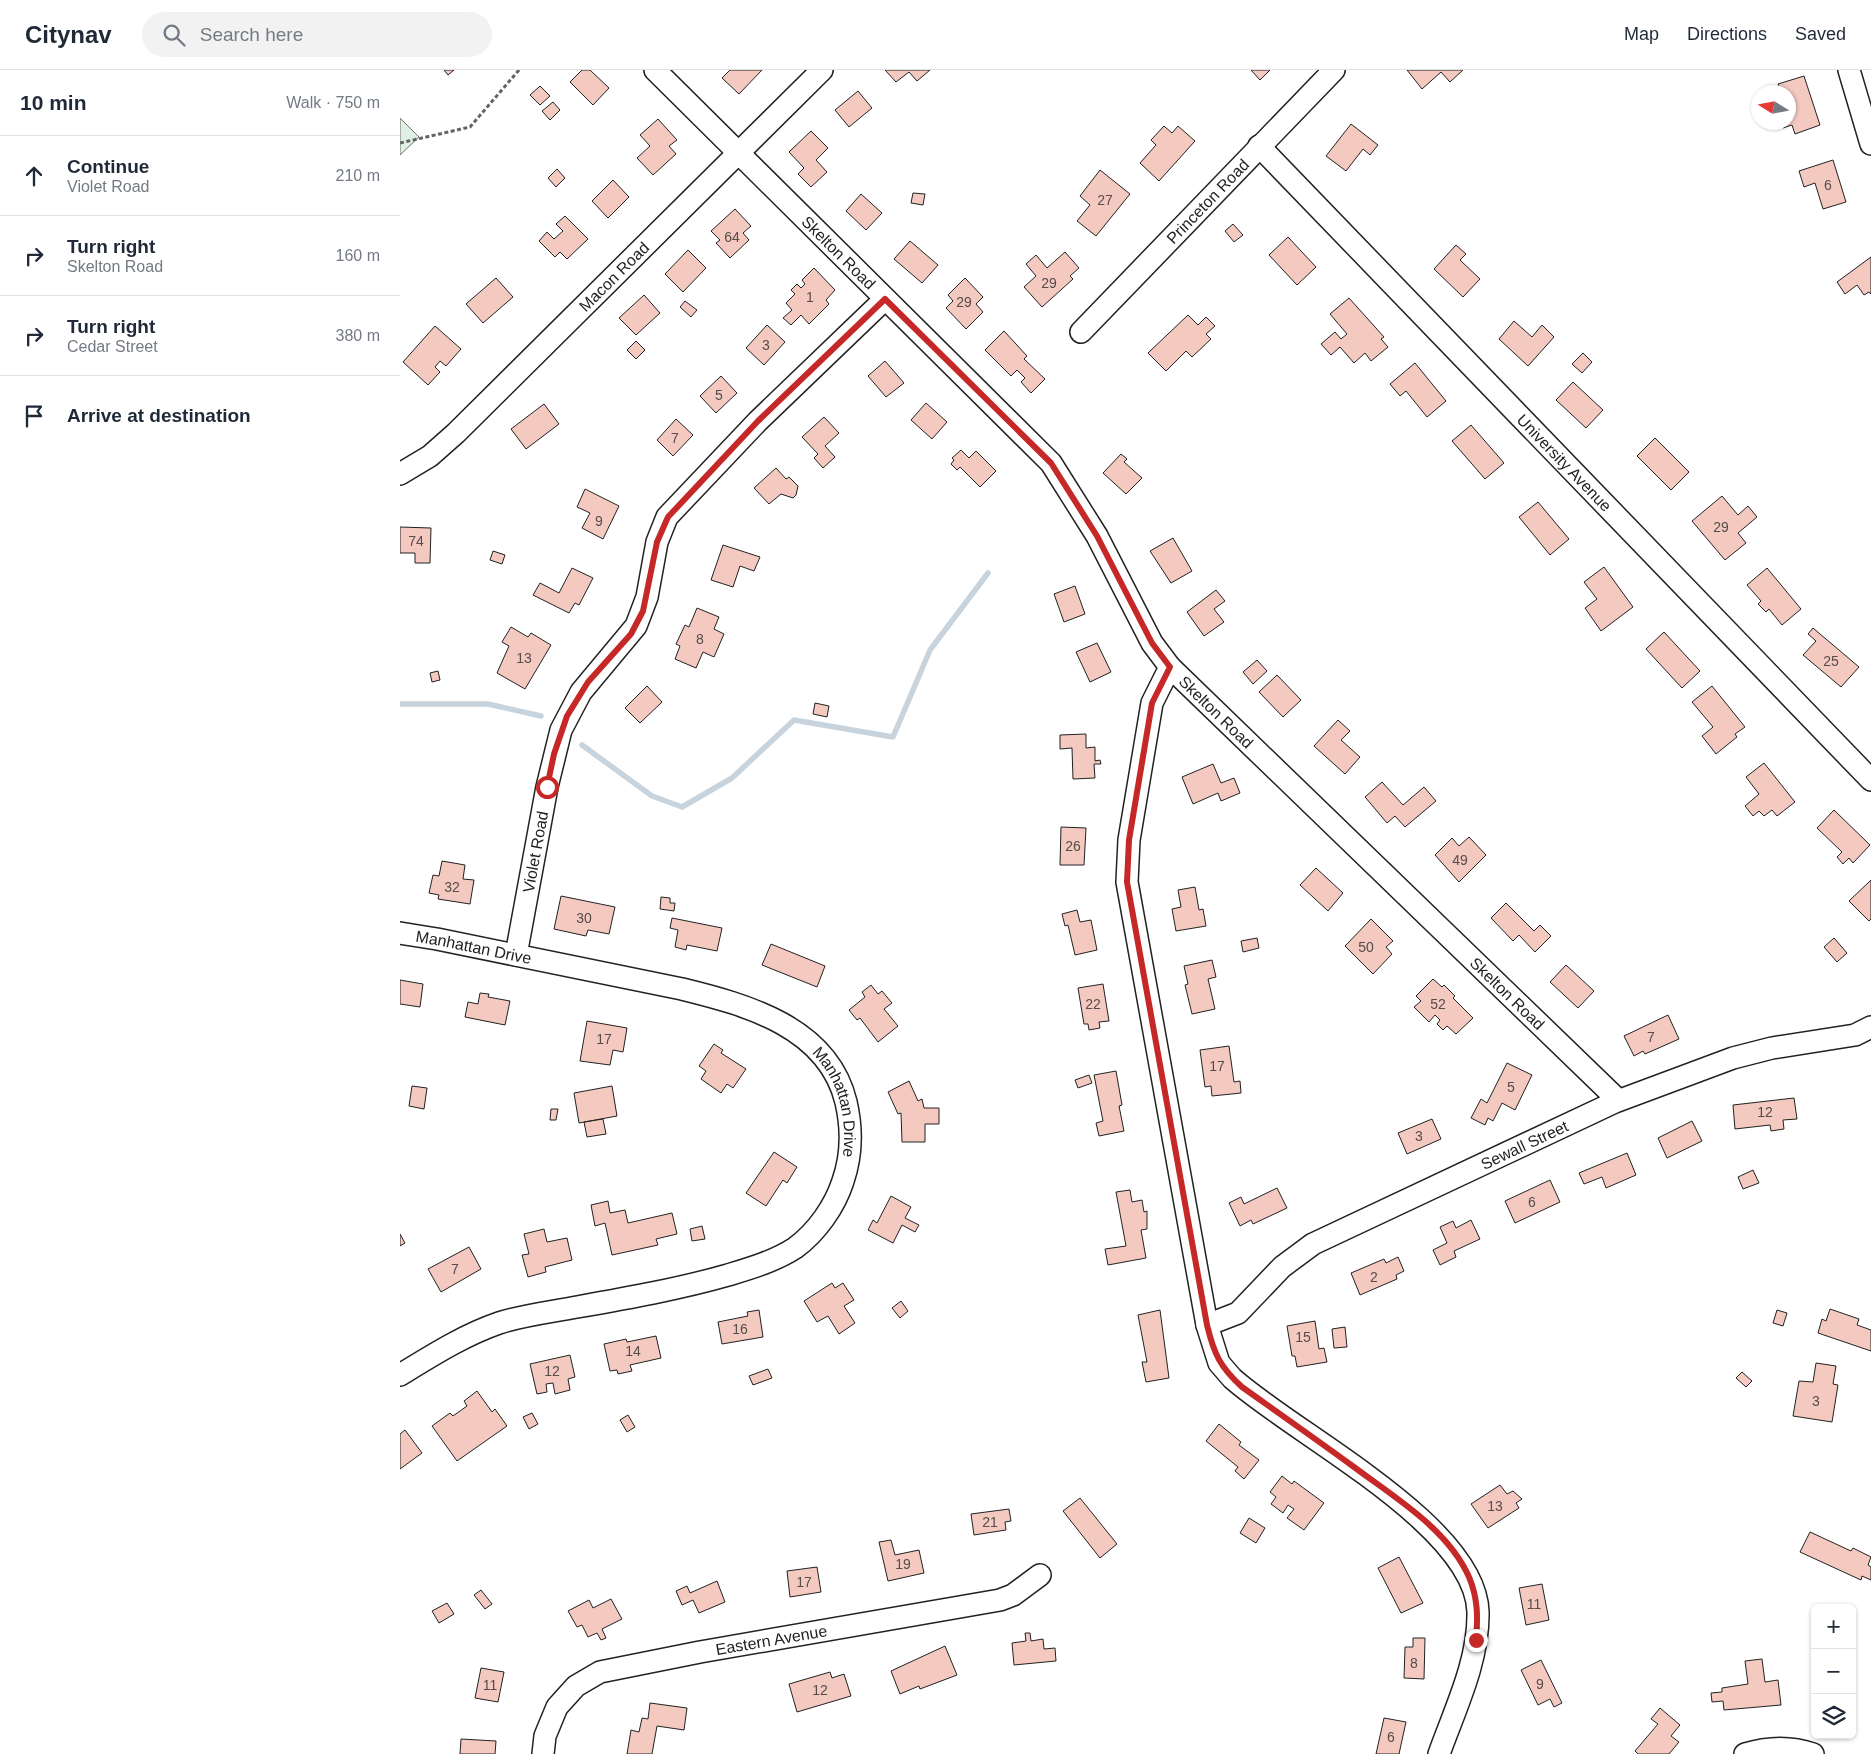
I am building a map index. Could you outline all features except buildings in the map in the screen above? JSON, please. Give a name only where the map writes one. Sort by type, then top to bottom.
[{"type":"street","name":"Skelton Road","points":[[655,70],[1051,463],[1097,536],[1152,643],[1170,667],[1617,1101]]},
{"type":"street","name":"Macon Road","points":[[400,474],[430,456],[456,433],[822,70]]},
{"type":"street","name":"Princeton Road","points":[[1081,332],[1334,70]]},
{"type":"street","points":[[1849,70],[1871,144]]},
{"type":"street","name":"University Avenue","points":[[1259,146],[1871,780]]},
{"type":"street","name":"Violet Road","points":[[516,955],[547,787],[561,730],[581,692],[636,626],[647,596],[657,542],[668,517],[758,421],[885,299]]},
{"type":"street","points":[[1170,667],[1152,703],[1129,840],[1127,882],[1207,1325],[1219,1363],[1232,1378],[1417,1515],[1445,1542],[1466,1571],[1477,1603],[1476,1640],[1468,1674],[1439,1754]]},
{"type":"street","name":"Manhattan Drive","points":[[400,934],[516,955],[714,997],[762,1013],[797,1032],[813,1046],[831,1067],[845,1097],[850,1131],[845,1174],[834,1202],[820,1224],[794,1248],[769,1261],[685,1287],[498,1324],[446,1348],[400,1375]]},
{"type":"street","name":"Sewall Street","points":[[1207,1325],[1238,1313],[1282,1267],[1313,1244],[1617,1101],[1733,1058],[1772,1048],[1855,1035],[1871,1027]]},
{"type":"street","name":"Eastern Avenue","points":[[543,1754],[545,1736],[557,1707],[576,1686],[600,1672],[700,1652],[1000,1600],[1013,1595],[1040,1575]]},
{"type":"street","points":[[1745,1754],[1765,1749],[1783,1748],[1813,1754]]},
{"type":"path","points":[[400,144],[470,127],[519,70]]},
{"type":"green space","points":[[400,118],[419,137],[400,155]]},
{"type":"waterway","points":[[582,745],[652,796],[682,807],[732,778],[794,720],[893,737],[930,650],[988,573]]},
{"type":"waterway","points":[[400,704],[488,704],[541,716]]},
{"type":"route","points":[[547,787],[554,754],[567,716],[588,682],[631,634],[643,611],[657,542],[668,517],[758,421],[885,299],[1029,439],[1051,463],[1097,536],[1152,643],[1170,667],[1156,691],[1152,703],[1129,840],[1127,882],[1207,1325],[1219,1363],[1242,1387],[1385,1490],[1442,1538],[1464,1566],[1469,1576],[1478,1612],[1476,1640]]}]
